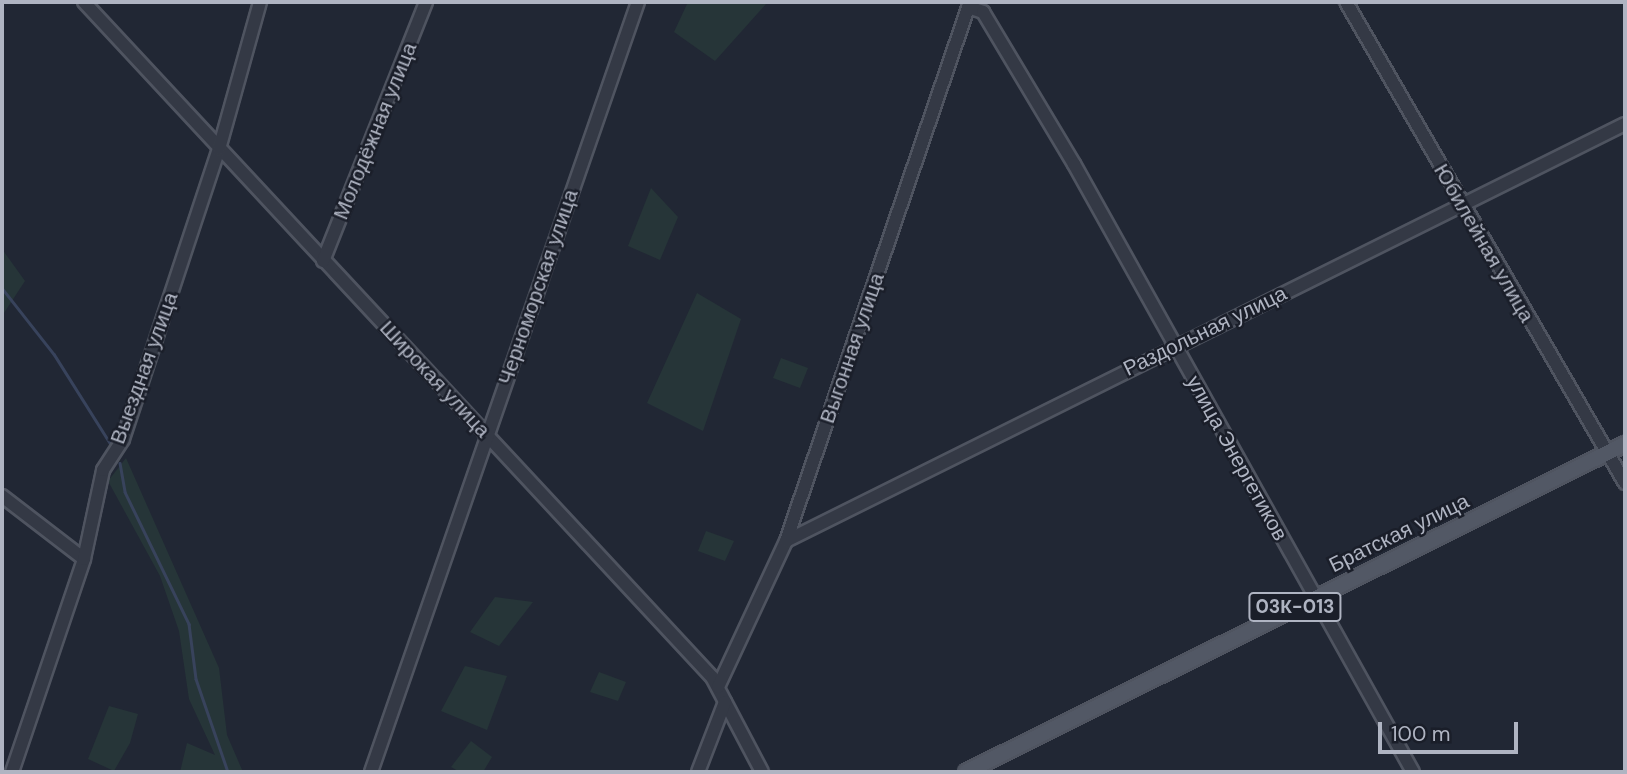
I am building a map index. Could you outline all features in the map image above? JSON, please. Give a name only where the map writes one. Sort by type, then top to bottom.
[{"type":"main road","name":"Братская улица","points":[[966,772],[1625,444]]},
{"type":"street","name":"Широкая улица","points":[[85,2],[323,261],[487,433],[718,687],[762,772]]},
{"type":"street","name":"Выездная улица","points":[[12,772],[84,559],[103,470],[123,439],[219,149],[260,2]]},
{"type":"street","name":"Молодёжная улица","points":[[323,261],[426,2]]},
{"type":"street","name":"Черноморская улица","points":[[371,772],[638,2]]},
{"type":"street","name":"Юбилейная улица","points":[[1346,2],[1462,208],[1625,483]]},
{"type":"street","name":"улица Энергетиков","points":[[969,4],[983,12],[1074,164],[1413,772]]},
{"type":"street","name":"Выгонная улица","points":[[718,687],[786,541],[969,4]]},
{"type":"street","name":"Раздольная улица","points":[[786,541],[1173,345],[1462,208],[1625,124]]},
{"type":"street","points":[[2,496],[84,559]]},
{"type":"street","points":[[698,772],[725,702]]},
{"type":"shaded area","points":[[688,2],[767,3],[715,61],[674,32]]},
{"type":"shaded area","points":[[651,188],[678,217],[660,260],[628,246]]},
{"type":"shaded area","points":[[2,249],[25,281],[2,316]]},
{"type":"shaded area","points":[[697,293],[741,319],[703,431],[647,403]]},
{"type":"shaded area","points":[[781,358],[808,368],[800,388],[773,378]]},
{"type":"shaded area","points":[[126,458],[219,668],[227,735],[243,772],[180,772],[187,743],[215,755],[189,699],[179,631],[160,576],[108,481]]},
{"type":"shaded area","points":[[706,531],[734,541],[725,561],[698,551]]},
{"type":"shaded area","points":[[495,597],[533,602],[499,646],[470,632]]},
{"type":"shaded area","points":[[465,666],[507,676],[487,730],[441,711]]},
{"type":"shaded area","points":[[599,672],[626,682],[618,701],[590,692]]},
{"type":"shaded area","points":[[109,706],[138,714],[130,743],[114,771],[88,759]]},
{"type":"shaded area","points":[[471,741],[492,757],[483,772],[460,772],[451,767]]},
{"type":"waterway","points":[[2,288],[54,354],[112,446]]},
{"type":"waterway","points":[[120,463],[125,492],[189,624],[196,679],[228,772]]}]
